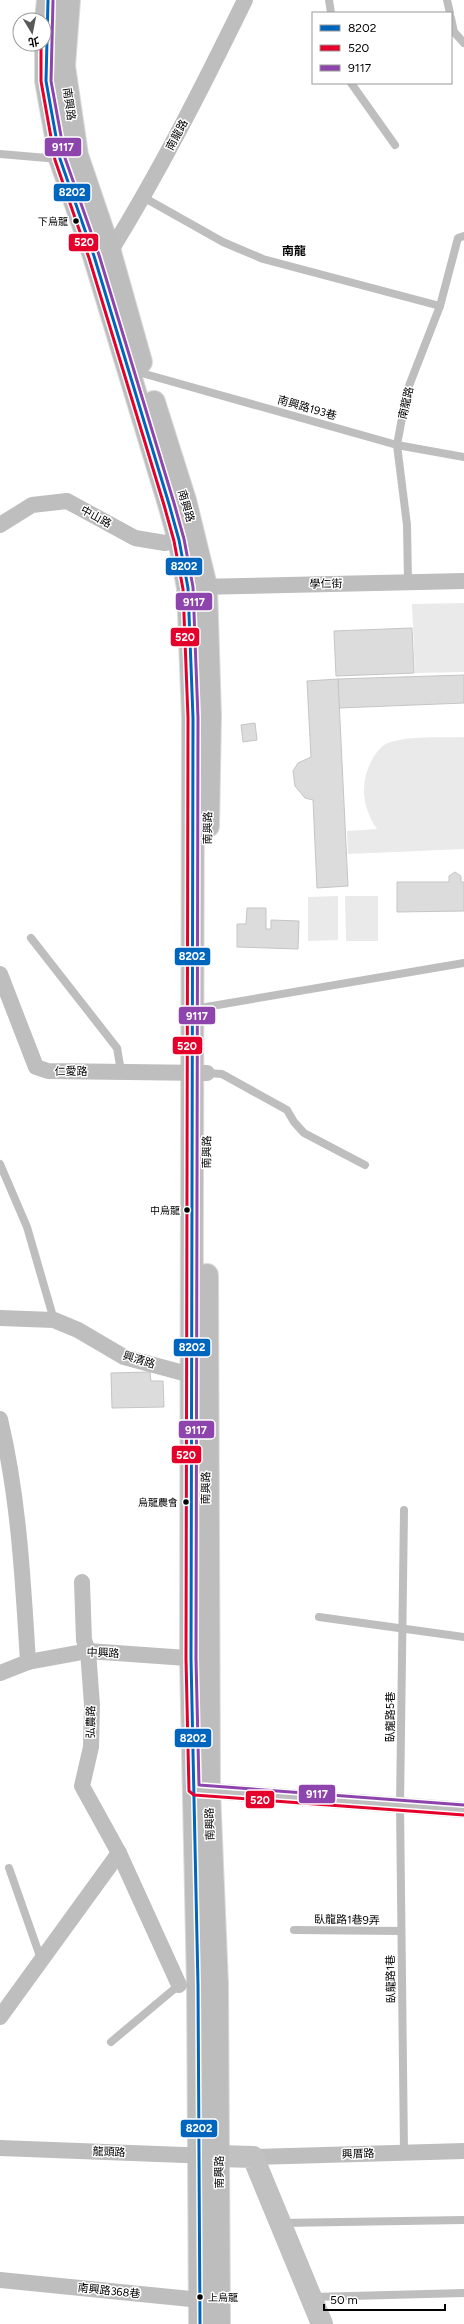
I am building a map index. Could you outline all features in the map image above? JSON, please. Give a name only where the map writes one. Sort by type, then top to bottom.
[{"type":"main road","name":"南興路","points":[[48,0],[46,19],[46,81],[68,157],[145,374],[187,538],[197,587],[193,718],[201,1073],[199,1375],[201,1985],[209,2156],[209,2301],[200,2324]]},
{"type":"main road","name":"南興路","points":[[68,157],[64,66],[69,0]]},
{"type":"main road","name":"南興路","points":[[102,254],[187,538]]},
{"type":"main road","name":"南興路","points":[[209,2301],[219,2324]]},
{"type":"street","name":"南龍路","points":[[102,254],[144,197],[191,110],[245,0]]},
{"type":"street","name":"中山路","points":[[0,525],[32,505],[67,502],[135,538],[164,543],[187,538]]},
{"type":"street","name":"學仁街","points":[[197,587],[464,581]]},
{"type":"street","name":"仁愛路","points":[[0,974],[36,1067],[48,1071],[201,1073]]},
{"type":"street","name":"興清路","points":[[0,1318],[54,1320],[78,1330],[124,1357],[199,1375]]},
{"type":"street","points":[[0,1419],[8,1454],[21,1556],[28,1662]]},
{"type":"street","name":"弘農路","points":[[82,1582],[84,1640],[88,1651],[92,1705],[91,1747],[82,1786],[119,1853],[201,1985]]},
{"type":"street","name":"中興路","points":[[0,1673],[28,1662],[88,1651],[200,1659]]},
{"type":"street","points":[[201,1790],[464,1810]]},
{"type":"street","points":[[0,2017],[119,1853]]},
{"type":"street","name":"龍頭路","points":[[0,2148],[209,2156]]},
{"type":"street","name":"興厝路","points":[[209,2156],[253,2157],[464,2151]]},
{"type":"street","points":[[253,2157],[309,2297],[322,2324]]},
{"type":"street","name":"南興路368巷","points":[[0,2280],[209,2301]]},
{"type":"lane","points":[[329,0],[331,12]]},
{"type":"lane","points":[[447,0],[450,12]]},
{"type":"lane","points":[[452,23],[454,32],[464,43]]},
{"type":"lane","points":[[352,84],[395,145]]},
{"type":"lane","points":[[0,154],[68,157]]},
{"type":"lane","points":[[144,197],[223,242],[263,259],[440,306]]},
{"type":"lane","name":"南龍路","points":[[408,582],[407,525],[397,445],[407,391],[440,306],[458,238],[464,236]]},
{"type":"lane","name":"南興路193巷","points":[[145,374],[397,445],[464,458]]},
{"type":"lane","points":[[32,938],[117,1048],[121,1071]]},
{"type":"lane","points":[[200,1009],[464,963]]},
{"type":"lane","points":[[201,1073],[222,1074],[287,1110],[294,1122],[304,1133],[365,1165]]},
{"type":"lane","points":[[0,1164],[27,1227],[54,1320]]},
{"type":"lane","name":"臥龍路5巷","points":[[400,1805],[404,1510]]},
{"type":"lane","points":[[319,1617],[464,1637]]},
{"type":"lane","name":"臥龍路1巷","points":[[400,1805],[404,2152]]},
{"type":"lane","points":[[9,1868],[41,1959]]},
{"type":"lane","name":"臥龍路1巷9弄","points":[[294,1930],[401,1931]]},
{"type":"lane","points":[[111,2042],[201,1985]]},
{"type":"lane","points":[[280,2223],[464,2220]]},
{"type":"lane","points":[[309,2297],[464,2293]]},
{"type":"shaded area","points":[[464,603],[464,672],[415,673],[412,604]]},
{"type":"shaded area","points":[[425,737],[464,737],[464,849],[348,854],[347,831],[377,829],[365,803],[364,785],[369,767],[374,756],[381,747],[397,740]]},
{"type":"shaded area","points":[[338,896],[338,940],[308,941],[308,897]]},
{"type":"shaded area","points":[[345,896],[378,896],[378,941],[346,941]]},
{"type":"building","points":[[412,628],[414,673],[336,676],[334,631]]},
{"type":"building","points":[[464,675],[464,703],[339,708],[338,679]]},
{"type":"building","points":[[338,679],[348,886],[317,888],[313,800],[305,798],[295,786],[293,771],[298,763],[311,757],[307,681]]},
{"type":"building","points":[[255,723],[257,740],[243,742],[241,725]]},
{"type":"building","points":[[455,872],[461,876],[461,882],[464,882],[464,911],[397,912],[397,882],[449,882],[449,876]]},
{"type":"building","points":[[247,908],[266,908],[266,929],[271,929],[271,920],[299,921],[298,949],[237,947],[237,924],[246,924]]},
{"type":"building","points":[[150,1372],[151,1381],[163,1381],[164,1407],[112,1408],[111,1373]]},
{"type":"transit line","name":"8202","points":[[48,0],[46,81],[60,159],[94,256],[169,504],[179,540],[188,588],[193,718],[191,1659],[198,1985],[200,2324]]},
{"type":"transit line","name":"9117","points":[[53,1],[51,81],[65,158],[99,255],[174,503],[184,539],[193,587],[198,718],[196,1659],[199,1785],[464,1805]]},
{"type":"transit line","name":"520","points":[[41,52],[41,81],[55,160],[89,258],[164,505],[174,541],[183,589],[188,718],[186,1659],[189,1791],[194,1795],[464,1815]]},
{"type":"place","name":"下烏龍","points":[[76,221]]},
{"type":"place","name":"中烏龍","points":[[187,1210]]},
{"type":"place","name":"烏龍農會","points":[[186,1502]]},
{"type":"place","name":"上烏龍","points":[[200,2297]]},
{"type":"district","name":"南龍","points":[[294,251]]}]
